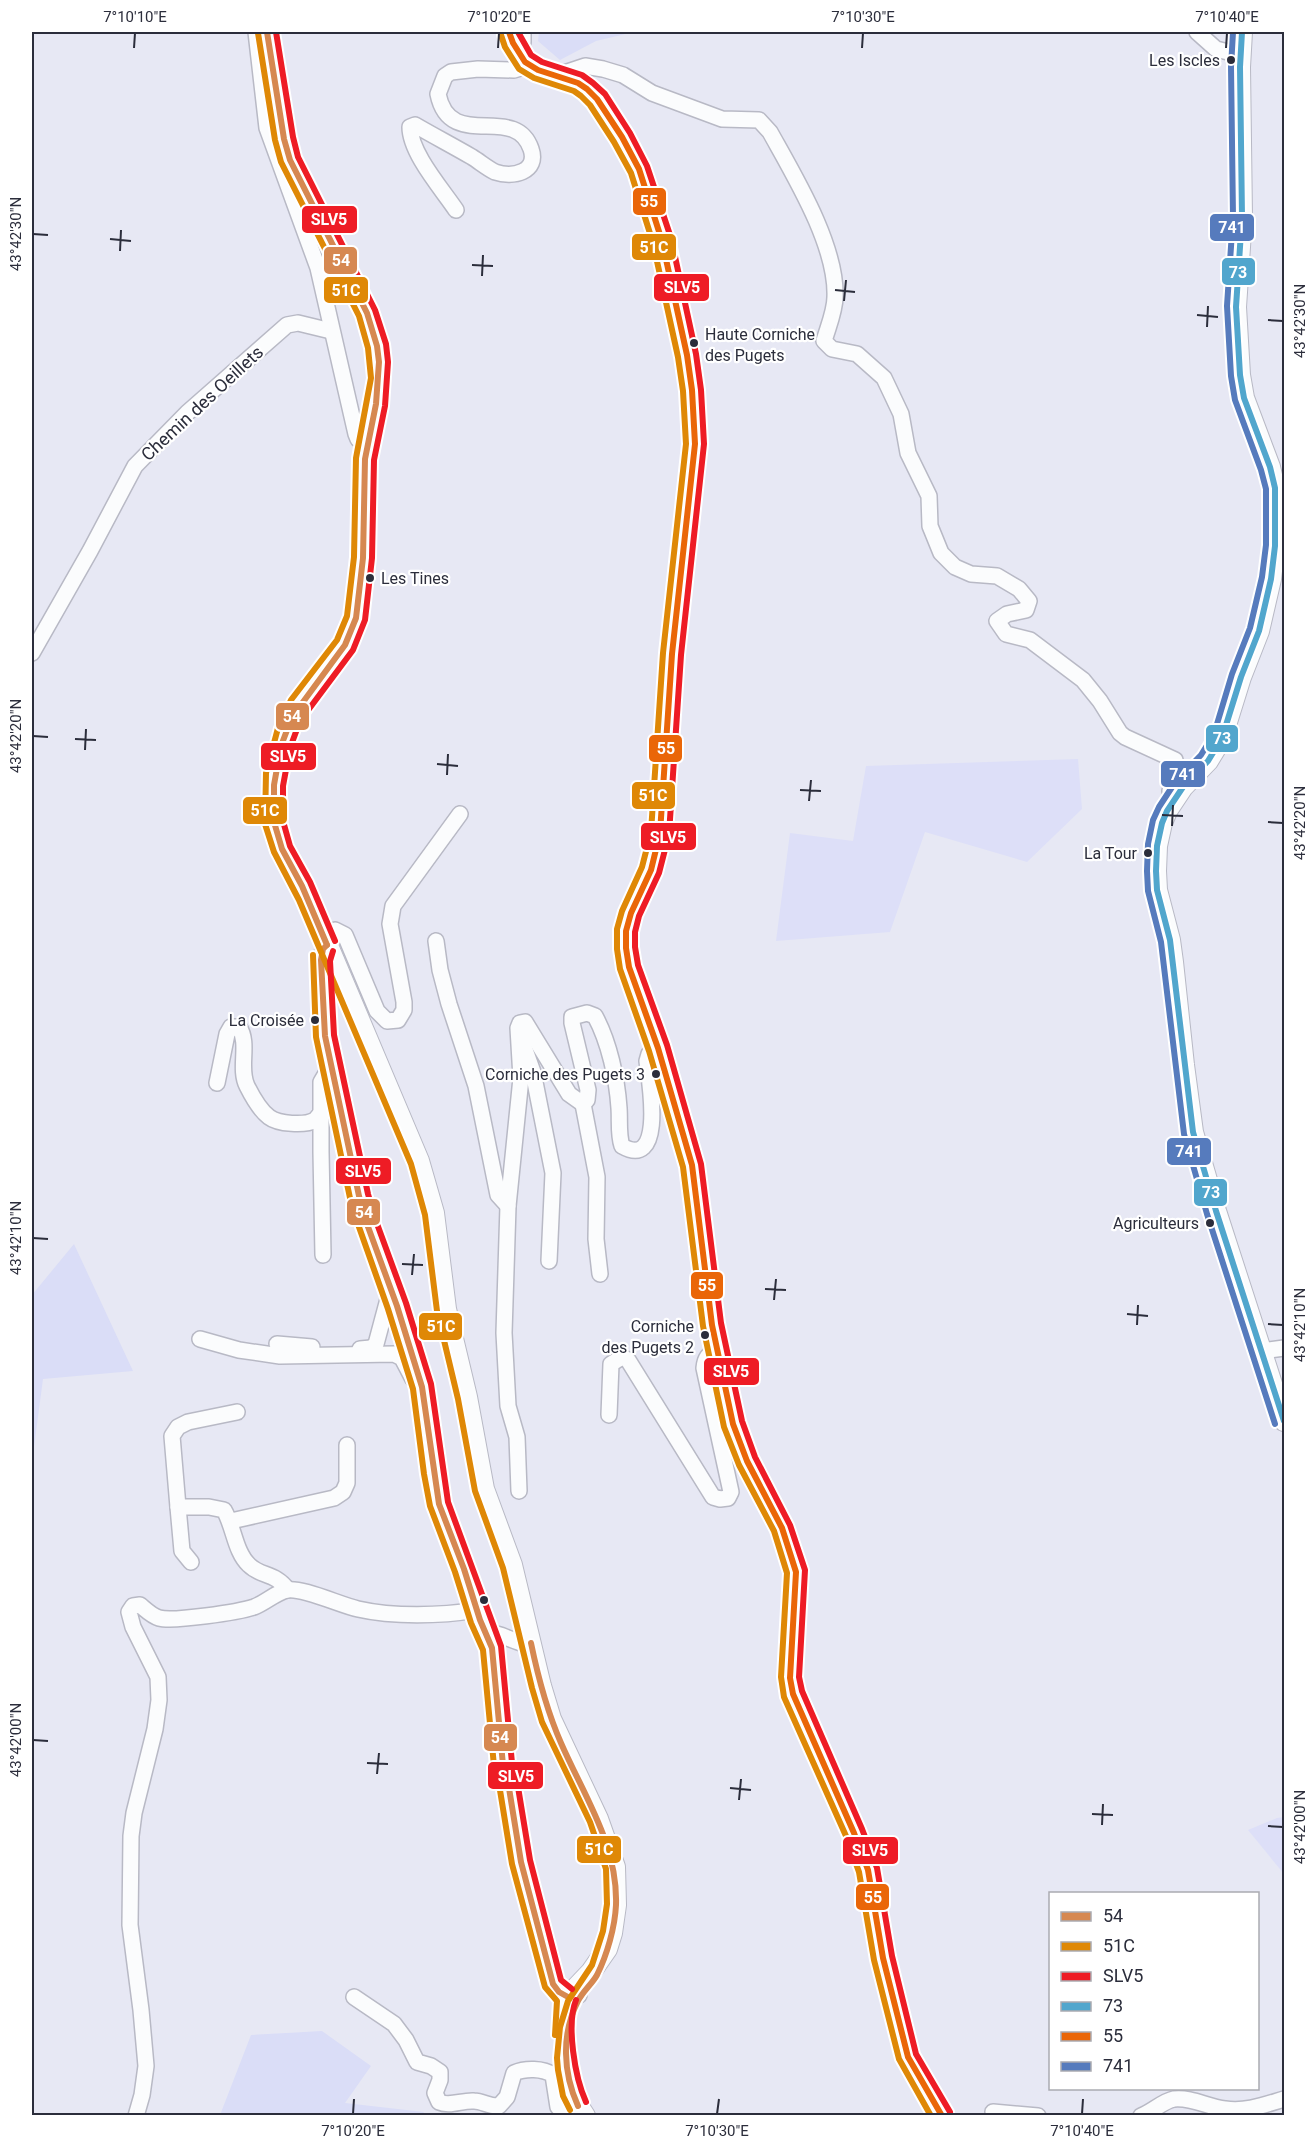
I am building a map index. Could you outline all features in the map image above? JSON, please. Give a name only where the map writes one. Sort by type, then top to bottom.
[{"type":"main road","points":[[267,32],[284,139],[290,160],[367,313],[377,346],[380,371],[365,459],[362,577],[356,618],[345,645],[292,717],[281,746],[274,785],[274,822],[282,849],[302,886],[406,1128],[427,1186],[438,1236],[446,1309],[467,1397],[484,1490],[512,1565],[551,1719],[601,1827],[615,1867],[615,1920],[609,1942],[603,1957],[564,2007],[566,2058],[577,2113]]},
{"type":"main road","points":[[1242,32],[1240,55],[1242,217],[1236,307],[1240,375],[1244,398],[1270,467],[1275,488],[1275,546],[1271,579],[1259,631],[1241,677],[1222,738],[1208,761],[1173,800],[1161,823],[1156,872],[1159,899],[1171,951],[1190,1111],[1202,1163],[1284,1421]]},
{"type":"street","points":[[256,32],[267,128],[318,268],[356,434],[362,443],[367,445]]},
{"type":"street","points":[[509,32],[518,53],[530,65],[538,70],[578,83],[597,99],[622,137],[639,169],[662,241],[683,335],[692,390],[695,444],[672,654],[660,833],[651,870],[631,913],[626,931],[629,967],[658,1048],[692,1165],[704,1273],[717,1350],[737,1437],[782,1528],[796,1572],[790,1678],[793,1694],[868,1870],[883,1958],[908,2057],[942,2115]]},
{"type":"street","points":[[518,53],[523,42],[523,32]]},
{"type":"street","points":[[1197,32],[1216,49],[1240,55]]},
{"type":"street","points":[[456,210],[418,154],[410,136],[410,128],[415,125],[493,171],[513,175],[523,172],[532,162],[532,154],[528,142],[523,137],[509,128],[471,125],[451,120],[444,112],[438,94],[445,76],[452,72],[478,69],[514,70],[530,65]]},
{"type":"street","points":[[555,76],[585,66],[603,69],[623,75],[652,93],[722,119],[759,120],[771,132],[825,240],[832,264],[836,298],[824,341],[832,349],[857,354],[884,378],[901,414],[908,453],[929,496],[930,526],[941,554],[955,567],[971,574],[997,576],[1018,589],[1029,601],[1026,610],[1007,614],[997,621],[1006,634],[1030,640],[1083,680],[1125,737],[1175,760],[1177,771],[1170,792],[1173,800]]},
{"type":"street","name":"Chemin des Oeillets","points":[[32,653],[135,466],[144,455],[187,413],[287,325],[298,323],[332,331]]},
{"type":"street","points":[[460,814],[393,906],[390,924],[404,1002],[401,1017],[393,1022],[387,1022],[377,1011],[345,934],[335,930],[325,940],[321,960],[326,1036],[359,1196],[422,1387],[439,1503],[464,1569],[476,1610],[487,1634],[495,1664],[503,1765],[508,1782],[521,1862],[554,1984],[559,1992],[574,1996]]},
{"type":"street","points":[[436,941],[440,970],[449,1004],[476,1086],[498,1196],[508,1206]]},
{"type":"street","points":[[583,1104],[587,1100],[588,1090],[572,1017],[587,1013],[595,1016],[606,1039],[618,1096],[620,1139],[622,1146],[627,1149],[636,1150],[644,1146],[649,1138],[652,1111],[647,1061],[649,1054],[658,1048]]},
{"type":"street","points":[[519,1491],[517,1437],[508,1406],[505,1293],[508,1206],[521,1078],[518,1036],[520,1023],[525,1022],[569,1094],[583,1104],[597,1176],[596,1245],[600,1274]]},
{"type":"street","points":[[217,1083],[226,1034],[231,1027],[239,1027],[243,1034],[242,1070],[247,1086],[268,1116],[277,1121],[297,1124],[314,1121],[321,1113]]},
{"type":"street","points":[[518,1036],[525,1046],[533,1072],[554,1173],[549,1261]]},
{"type":"street","points":[[323,1255],[321,1082],[331,1065]]},
{"type":"street","points":[[277,1344],[347,1350],[371,1348],[376,1344],[391,1288]]},
{"type":"street","points":[[200,1339],[239,1350],[280,1356],[394,1354],[402,1358],[412,1377],[422,1387]]},
{"type":"street","points":[[1261,1351],[1284,1348]]},
{"type":"street","points":[[609,1415],[611,1364],[622,1357],[628,1360],[713,1497],[720,1499],[728,1497],[730,1492],[704,1368],[709,1354],[717,1350]]},
{"type":"street","points":[[191,1562],[182,1551],[172,1436],[178,1427],[188,1422],[237,1412]]},
{"type":"street","points":[[231,1521],[334,1498],[343,1492],[347,1483],[347,1445]]},
{"type":"street","points":[[178,1507],[209,1507],[224,1510],[231,1521],[242,1556],[251,1567],[276,1577],[288,1590]]},
{"type":"street","points":[[136,2115],[142,2095],[146,2066],[130,1925],[131,1836],[134,1813],[155,1729],[159,1700],[158,1677],[130,1620],[129,1612],[133,1606],[140,1605],[159,1618],[172,1619],[255,1607],[288,1590],[301,1591],[358,1609],[387,1613],[457,1614],[476,1610]]},
{"type":"street","points":[[487,1634],[501,1634],[517,1642],[531,1643]]},
{"type":"street","points":[[354,1997],[394,2024],[406,2040],[417,2062],[431,2066],[440,2072],[440,2080],[435,2093],[439,2102],[449,2104],[474,2101],[499,2106],[507,2097],[514,2073],[536,2070],[553,2075],[558,2107],[562,2111],[577,2113]]},
{"type":"street","points":[[1141,2115],[1152,2112],[1171,2100],[1185,2098],[1224,2109],[1249,2110],[1284,2099]]},
{"type":"street","points":[[993,2112],[1038,2115]]},
{"type":"shaded area","points":[[539,32],[634,32],[596,41],[560,60],[538,41]]},
{"type":"shaded area","points":[[1078,759],[1082,809],[1027,862],[925,832],[890,932],[776,941],[790,833],[853,841],[866,766]]},
{"type":"shaded area","points":[[74,1244],[133,1371],[43,1379],[32,1462],[32,1295]]},
{"type":"shaded area","points":[[1284,1817],[1284,1874],[1248,1830]]},
{"type":"shaded area","points":[[322,2031],[371,2066],[345,2103],[424,2112],[422,2115],[220,2115],[251,2035]]},
{"type":"transit line","name":"54","points":[[267,32],[284,139],[290,160],[367,313],[377,346],[379,362],[376,404],[365,459],[363,558],[356,618],[345,645],[292,717],[281,746],[274,785],[274,822],[282,849],[302,886],[327,945]]},
{"type":"transit line","name":"SLV5","points":[[276,32],[298,157],[375,310],[386,344],[388,362],[385,406],[374,460],[372,558],[365,620],[353,650],[300,721],[290,748],[283,786],[283,821],[290,846],[310,882],[335,941]]},
{"type":"transit line","name":"55","points":[[509,32],[525,62],[538,70],[578,83],[587,89],[597,99],[622,137],[639,169],[662,241],[687,355],[692,390],[695,444],[672,654],[660,833],[651,870],[631,913],[626,931],[626,948],[629,967],[658,1048],[692,1165],[712,1325],[733,1424],[747,1461],[782,1528],[796,1572],[790,1678],[793,1694],[868,1870],[883,1958],[908,2057],[942,2116]]},
{"type":"transit line","name":"SLV5","points":[[518,32],[531,55],[542,62],[582,75],[593,83],[605,94],[630,133],[647,166],[671,238],[696,354],[704,444],[681,655],[669,834],[659,873],[639,916],[635,932],[635,947],[638,965],[667,1045],[701,1164],[721,1323],[742,1421],[755,1457],[790,1525],[805,1570],[799,1677],[802,1691],[877,1868],[892,1956],[916,2054],[950,2112]]},
{"type":"transit line","name":"741","points":[[1233,32],[1231,67],[1233,217],[1227,306],[1231,376],[1235,400],[1266,489],[1266,545],[1262,577],[1250,628],[1232,674],[1214,734],[1201,755],[1176,781],[1159,807],[1153,820],[1148,844],[1147,871],[1148,891],[1161,942],[1184,1134],[1207,1214],[1275,1424]]},
{"type":"transit line","name":"73","points":[[1242,32],[1240,67],[1242,217],[1236,307],[1240,375],[1244,398],[1270,467],[1275,488],[1275,546],[1271,579],[1259,631],[1241,677],[1222,738],[1208,761],[1183,787],[1167,811],[1157,846],[1156,871],[1157,890],[1170,940],[1193,1132],[1284,1421]]},
{"type":"transit line","name":"51C","points":[[258,33],[275,140],[281,162],[359,316],[368,348],[371,378],[356,458],[354,557],[347,616],[337,640],[291,700],[278,728],[266,773],[265,824],[274,852],[299,900],[411,1164],[425,1215],[437,1311],[458,1399],[475,1491],[503,1568],[542,1722],[590,1822],[606,1869],[607,1904],[603,1931],[592,1965],[568,2001],[560,2027],[558,2070],[563,2096],[570,2110]]},
{"type":"transit line","name":"51C","points":[[501,35],[505,47],[519,69],[534,78],[574,91],[581,96],[590,105],[614,142],[631,173],[653,243],[678,357],[683,391],[686,444],[663,653],[651,832],[642,867],[622,911],[617,929],[617,949],[620,969],[649,1051],[683,1167],[703,1326],[724,1427],[739,1465],[774,1531],[787,1573],[781,1677],[784,1697],[846,1836],[859,1872],[874,1960],[899,2059],[931,2116]]},
{"type":"transit line","name":"54","points":[[327,945],[323,949],[321,960],[325,1036],[359,1196],[422,1387],[439,1504],[492,1648],[503,1765],[508,1782],[521,1862],[553,1984],[559,1992],[568,1997]]},
{"type":"transit line","name":"SLV5","points":[[333,951],[330,961],[334,1035],[368,1194],[431,1384],[448,1502],[501,1646],[512,1763],[530,1860],[561,1980],[572,1989]]},
{"type":"transit line","name":"51C","points":[[313,955],[316,1037],[350,1198],[413,1389],[430,1506],[471,1623],[483,1650],[494,1766],[512,1864],[545,1987],[557,2001],[555,2035]]},
{"type":"transit line","name":"54","points":[[531,1643],[551,1719],[606,1841],[615,1883],[615,1914],[607,1950],[597,1975],[578,2001],[569,2027],[567,2067],[578,2106]]},
{"type":"transit line","name":"SLV5","points":[[576,2000],[572,2023],[573,2051],[578,2079],[586,2102]]},
{"type":"place","name":"Les Iscles","points":[[1231,60]]},
{"type":"place","name":"Haute Corniche des Pugets","points":[[694,343]]},
{"type":"place","name":"Les Tines","points":[[370,578]]},
{"type":"place","name":"La Tour","points":[[1148,853]]},
{"type":"place","name":"La Croisée","points":[[315,1020]]},
{"type":"place","name":"Corniche des Pugets 3","points":[[656,1074]]},
{"type":"place","name":"Agriculteurs","points":[[1210,1223]]},
{"type":"place","name":"Corniche des Pugets 2","points":[[705,1335]]}]
